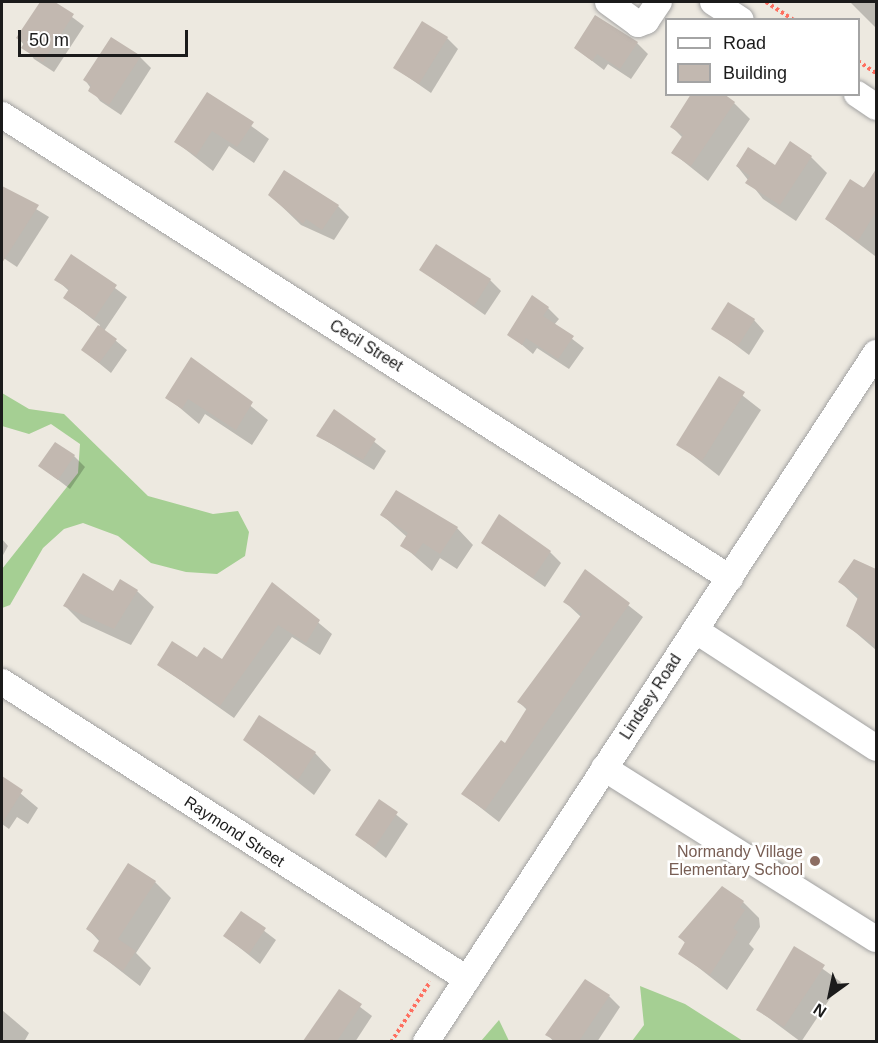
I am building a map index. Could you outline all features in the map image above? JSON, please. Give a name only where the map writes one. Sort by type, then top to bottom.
[{"type":"street","points":[[608,2],[638,24],[646,21],[659,2]]},
{"type":"street","points":[[713,2],[738,18]]},
{"type":"street","points":[[860,95],[876,107]]},
{"type":"street","name":"Cecil Street","points":[[2,115],[730,578]]},
{"type":"street","name":"Lindsey Road","points":[[426,1041],[876,353]]},
{"type":"street","points":[[695,630],[876,748]]},
{"type":"street","name":"Raymond Street","points":[[2,682],[467,979]]},
{"type":"street","points":[[604,768],[876,939]]},
{"type":"path","points":[[766,2],[791,18]]},
{"type":"path","points":[[860,62],[876,73]]},
{"type":"path","points":[[391,1041],[441,963]]},
{"type":"green space","points":[[2,393],[29,409],[64,414],[148,496],[213,514],[238,511],[249,532],[245,556],[217,574],[186,572],[151,563],[118,536],[83,523],[64,529],[43,548],[10,605],[2,608],[2,569],[78,473],[80,444],[51,424],[29,434],[2,426]]},
{"type":"green space","points":[[640,986],[685,1004],[743,1041],[632,1041],[644,1025]]},
{"type":"green space","points":[[499,1020],[509,1041],[481,1041]]},
{"type":"building","points":[[40,2],[55,2],[74,14],[43,62],[21,48],[24,43],[16,38]]},
{"type":"building","points":[[595,15],[638,42],[620,69],[597,54],[592,61],[574,48]]},
{"type":"building","points":[[422,21],[448,37],[419,84],[393,68]]},
{"type":"building","points":[[111,37],[141,56],[109,105],[88,91],[91,85],[83,80]]},
{"type":"building","points":[[207,92],[254,122],[237,147],[212,131],[196,156],[174,142]]},
{"type":"building","points":[[690,96],[727,96],[735,102],[691,166],[671,153],[683,135],[670,127]]},
{"type":"building","points":[[790,141],[812,156],[780,205],[745,183],[750,176],[736,166],[748,147],[775,165]]},
{"type":"building","points":[[876,169],[876,212],[858,241],[825,219],[850,179],[864,188]]},
{"type":"building","points":[[284,170],[339,205],[322,230],[306,219],[303,224],[268,195]]},
{"type":"building","points":[[2,186],[39,205],[2,263]]},
{"type":"building","points":[[436,244],[491,279],[474,306],[419,270]]},
{"type":"building","points":[[71,254],[117,285],[94,319],[63,298],[69,289],[54,280]]},
{"type":"building","points":[[532,295],[549,307],[543,316],[574,336],[558,359],[526,338],[522,345],[507,335]]},
{"type":"building","points":[[728,302],[755,319],[738,346],[711,329]]},
{"type":"building","points":[[98,325],[117,339],[99,363],[81,350]]},
{"type":"building","points":[[191,357],[253,402],[236,430],[188,399],[182,409],[165,398]]},
{"type":"building","points":[[719,376],[745,392],[702,461],[676,445]]},
{"type":"building","points":[[334,409],[376,439],[363,460],[316,436]]},
{"type":"building","points":[[55,442],[75,455],[58,480],[38,466]]},
{"type":"building","points":[[396,490],[458,527],[440,554],[423,543],[415,555],[400,546],[408,533],[380,515]]},
{"type":"building","points":[[499,514],[551,551],[533,578],[481,543]]},
{"type":"building","points":[[854,559],[876,569],[876,646],[846,626],[859,595],[838,582]]},
{"type":"building","points":[[585,569],[630,603],[485,810],[461,794],[501,740],[505,743],[527,708],[517,702],[582,614],[563,602]]},
{"type":"building","points":[[83,573],[113,591],[120,579],[138,590],[114,629],[63,606]]},
{"type":"building","points":[[272,582],[320,620],[306,643],[278,625],[220,706],[157,665],[172,641],[197,657],[204,647],[222,659]]},
{"type":"building","points":[[259,715],[316,752],[298,780],[243,740]]},
{"type":"building","points":[[2,776],[23,790],[2,824]]},
{"type":"building","points":[[379,799],[398,812],[374,848],[355,835]]},
{"type":"building","points":[[128,863],[156,881],[118,939],[136,951],[123,971],[93,951],[100,939],[86,929]]},
{"type":"building","points":[[722,886],[744,901],[740,907],[745,910],[733,928],[738,932],[710,975],[678,954],[685,942],[678,937]]},
{"type":"building","points":[[241,911],[266,928],[249,954],[223,936]]},
{"type":"building","points":[[794,946],[825,965],[784,1027],[756,1010]]},
{"type":"building","points":[[585,979],[610,995],[579,1041],[556,1041],[545,1035]]},
{"type":"building","points":[[339,989],[362,1004],[337,1041],[303,1041]]},
{"type":"place","name":"Normandy Village Elementary School","points":[[815,861]]}]
